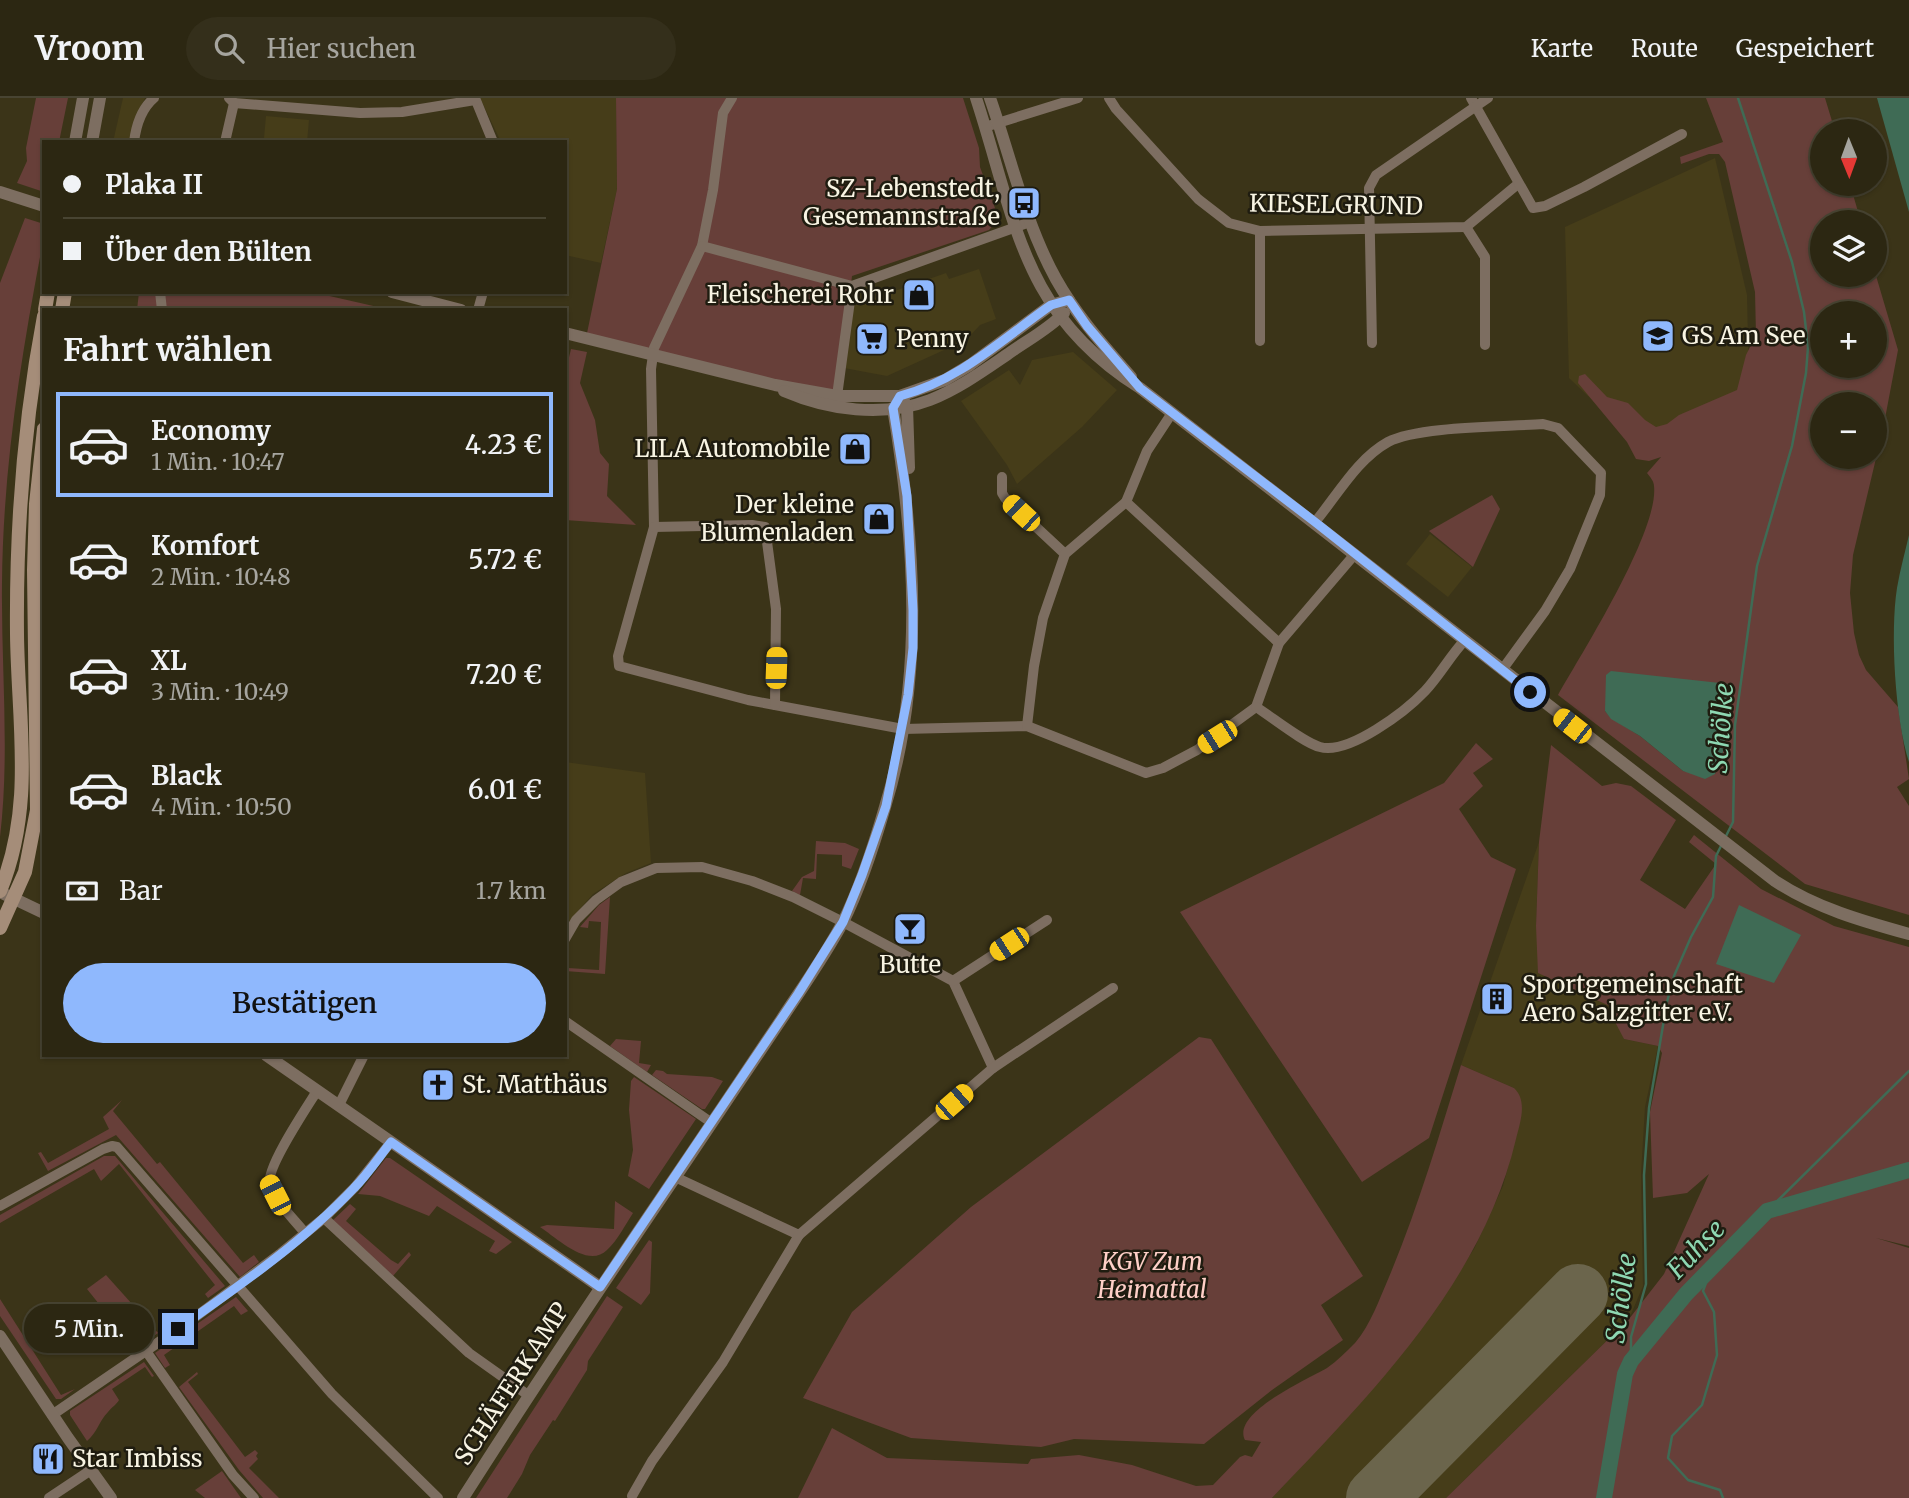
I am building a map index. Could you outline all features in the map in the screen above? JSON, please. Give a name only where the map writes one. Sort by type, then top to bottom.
[{"type":"main road","points":[[0,892],[13,858],[21,808],[23,773],[17,635],[18,569],[26,439],[42,330]]},
{"type":"main road","points":[[0,928],[26,867],[37,810],[39,570],[36,504],[42,448]]},
{"type":"street","points":[[75,140],[83,98]]},
{"type":"street","points":[[92,140],[100,98]]},
{"type":"street","points":[[134,140],[137,124],[154,98]]},
{"type":"street","points":[[732,98],[723,113],[713,190],[702,246],[654,348],[651,381],[654,527],[618,656],[619,666],[775,705],[903,729],[1027,726],[1146,773],[1163,768],[1190,754],[1256,707],[1279,643],[1355,554]]},
{"type":"street","points":[[976,98],[1014,228],[1035,278],[1074,336],[1112,370],[1140,388],[1315,522],[1502,670],[1795,895],[1840,913],[1909,934]]},
{"type":"street","points":[[990,98],[1030,222],[1055,277],[1087,326],[1140,388]]},
{"type":"street","points":[[985,127],[1078,98]]},
{"type":"street","name":"KIESELGRUND","points":[[1109,98],[1198,199],[1229,223],[1260,231],[1466,227]]},
{"type":"street","points":[[1372,343],[1369,188],[1376,175],[1474,102],[1488,98]]},
{"type":"street","points":[[225,140],[232,101],[360,113],[402,112],[475,99],[492,140]]},
{"type":"street","points":[[1474,102],[1533,208],[1545,206],[1584,187],[1682,134]]},
{"type":"street","points":[[1485,345],[1485,257],[1466,227],[1518,184]]},
{"type":"street","points":[[0,192],[42,205]]},
{"type":"street","points":[[702,246],[852,286],[1030,222]]},
{"type":"street","points":[[1260,231],[1260,341]]},
{"type":"street","points":[[837,394],[852,286]]},
{"type":"street","points":[[398,294],[437,307]]},
{"type":"street","points":[[775,385],[808,401],[834,408],[893,408],[962,370],[1051,305],[1069,300]]},
{"type":"street","points":[[567,334],[775,385],[904,401],[932,400],[960,386],[1060,317],[1069,300]]},
{"type":"street","name":"SCHÄFERKAMP","points":[[904,401],[909,481],[907,496]]},
{"type":"street","name":"SCHÄFERKAMP","points":[[463,1498],[528,1395],[798,994],[843,922],[862,875],[886,806],[903,729],[913,648],[907,496],[893,408]]},
{"type":"street","points":[[1027,726],[1043,618],[1065,554],[1126,502],[1147,451],[1172,413]]},
{"type":"street","points":[[1315,522],[1365,461],[1387,443],[1406,436],[1449,430],[1543,424],[1558,428],[1601,473],[1600,495],[1570,569],[1545,611],[1502,670]]},
{"type":"street","points":[[1002,477],[1005,498],[1065,554]]},
{"type":"street","points":[[1126,502],[1279,643]]},
{"type":"street","points":[[654,527],[765,527],[776,609],[775,705]]},
{"type":"street","points":[[18,569],[39,570]]},
{"type":"street","points":[[1256,707],[1318,747],[1331,748],[1348,743],[1379,728],[1402,712],[1426,690],[1465,640]]},
{"type":"street","points":[[567,936],[576,920],[596,900],[621,882],[656,868],[702,867],[752,881],[843,922],[953,981],[993,1068]]},
{"type":"street","points":[[0,892],[42,912]]},
{"type":"street","points":[[953,981],[1047,920]]},
{"type":"street","points":[[632,1496],[653,1461],[723,1363],[800,1235],[993,1068],[1113,988]]},
{"type":"street","points":[[567,1022],[712,1123]]},
{"type":"street","points":[[269,1057],[600,1287]]},
{"type":"street","points":[[339,1105],[363,1057]]},
{"type":"street","points":[[305,1233],[275,1195],[269,1182],[270,1171],[317,1091]]},
{"type":"street","points":[[52,1415],[238,1287],[324,1217],[355,1187],[391,1142]]},
{"type":"street","points":[[0,1206],[103,1149],[117,1147],[332,1394],[438,1498]]},
{"type":"street","points":[[675,1177],[800,1235]]},
{"type":"street","points":[[324,1217],[469,1353],[528,1395]]},
{"type":"street","points":[[0,1336],[111,1498]]},
{"type":"street","points":[[146,1351],[233,1475],[254,1498]]},
{"type":"street","points":[[49,1498],[90,1470]]},
{"type":"shaded area","points":[[123,98],[145,98],[131,140],[113,140]]},
{"type":"shaded area","points":[[480,98],[616,98],[617,189],[601,263],[567,255],[567,140],[500,140]]},
{"type":"shaded area","points":[[266,116],[309,120],[307,140],[264,138]]},
{"type":"shaded area","name":"GS Am See","points":[[1715,158],[1747,295],[1749,386],[1641,446],[1569,378],[1565,227]]},
{"type":"shaded area","points":[[979,269],[996,319],[980,325],[966,340],[887,376],[844,368],[854,305],[946,273],[949,279]]},
{"type":"shaded area","points":[[1073,352],[1117,390],[1082,427],[1017,484],[1007,465],[961,401],[1009,370],[1020,385],[1032,360]]},
{"type":"shaded area","points":[[1430,534],[1472,567],[1448,597],[1406,564]]},
{"type":"shaded area","points":[[567,762],[645,773],[651,863],[626,873],[593,894],[567,924]]},
{"type":"shaded area","points":[[1539,842],[1536,926],[1586,995],[1616,1009],[1624,1039],[1658,1046],[1645,1107],[1641,1174],[1643,1286],[1629,1319],[1446,1498],[1272,1498],[1362,1400],[1425,1323],[1474,1249],[1503,1186],[1519,1125],[1514,1088],[1461,1065]]},
{"type":"green space","points":[[36,98],[68,98],[59,140],[42,140],[42,191],[17,183],[27,161],[26,148]]},
{"type":"green space","points":[[616,98],[963,98],[979,148],[980,167],[999,219],[989,230],[852,276],[837,396],[586,338],[617,189]]},
{"type":"green space","points":[[1706,98],[1825,98],[1831,119],[1810,119],[1810,196],[1853,196],[1858,210],[1810,210],[1810,287],[1879,287],[1883,301],[1810,301],[1810,378],[1887,378],[1887,313],[1898,350],[1887,408],[1887,392],[1810,392],[1810,469],[1873,469],[1853,555],[1850,593],[1859,655],[1866,670],[1898,707],[1909,779],[1897,787],[1909,806],[1909,915],[1805,884],[1558,695],[1632,561],[1652,506],[1654,484],[1647,473],[1661,457],[1649,461],[1636,459],[1627,442],[1578,383],[1579,376],[1585,374],[1607,397],[1628,403],[1656,427],[1737,390],[1746,355],[1756,335],[1755,292],[1725,162],[1719,154],[1709,154],[1681,164],[1680,157],[1723,142]],"holes":[[[1732,690],[1724,749],[1715,774],[1683,771],[1605,711]]]},
{"type":"green space","points":[[25,218],[42,223],[42,247],[21,365],[6,495],[2,583],[4,774],[0,837],[0,283]]},
{"type":"green space","points":[[139,294],[321,294],[382,308],[137,308]]},
{"type":"green space","points":[[571,349],[587,352],[580,383],[595,420],[600,453],[609,464],[607,496],[636,525],[567,520],[567,366]]},
{"type":"green space","points":[[1492,495],[1500,509],[1473,567],[1429,531]]},
{"type":"green space","points":[[1476,743],[1493,759],[1473,773],[1483,786],[1459,809],[1491,857],[1516,869],[1429,1138],[1362,1182],[1180,912],[1444,783]]},
{"type":"green space","points":[[1551,745],[1602,786],[1616,783],[1631,786],[1676,820],[1640,880],[1685,909],[1716,864],[1689,842],[1694,835],[1761,889],[1834,926],[1909,947],[1909,1246],[1876,1238],[1909,1248],[1909,1498],[1446,1498],[1629,1319],[1664,1274],[1709,1174],[1687,1193],[1653,1198],[1650,1112],[1662,1053],[1658,1046],[1624,1039],[1614,1020],[1616,1009],[1538,973],[1536,926],[1539,842]]},
{"type":"green space","points":[[816,841],[845,843],[859,849],[851,869],[842,866],[842,855],[817,854],[816,879],[803,878],[800,895],[792,891],[802,877],[814,871]]},
{"type":"green space","points":[[610,897],[605,974],[567,971],[567,961],[568,968],[599,970],[601,922],[589,921],[588,928],[580,927],[599,905]]},
{"type":"green space","name":"KGV Zum Heimattal","points":[[1199,1037],[1211,1039],[1363,1276],[1321,1305],[1343,1340],[1272,1390],[1204,1444],[1074,1439],[1041,1447],[911,1438],[803,1398],[852,1312],[971,1207]]},
{"type":"green space","points":[[616,1039],[641,1041],[639,1063],[651,1065],[647,1072],[610,1046]]},
{"type":"green space","points":[[1461,1065],[1514,1088],[1521,1099],[1519,1126],[1500,1192],[1477,1241],[1450,1288],[1418,1334],[1384,1377],[1272,1498],[798,1498],[832,1428],[887,1458],[1028,1464],[1031,1459],[1079,1455],[1132,1465],[1196,1486],[1213,1485],[1240,1457],[1252,1457],[1261,1442],[1245,1440],[1244,1430],[1249,1419],[1289,1388],[1331,1365],[1355,1343],[1366,1328],[1400,1251]]},
{"type":"green space","points":[[656,1070],[667,1074],[712,1077],[723,1081],[705,1109],[702,1109],[652,1075]]},
{"type":"green space","points":[[634,1077],[696,1119],[649,1189],[628,1176],[633,1150],[629,1110],[631,1081]]},
{"type":"green space","points":[[122,1100],[113,1111],[157,1164],[160,1162],[243,1263],[254,1255],[259,1262],[240,1277],[116,1135],[48,1171],[38,1153],[41,1152],[48,1163],[109,1129],[103,1117]]},
{"type":"green space","points":[[104,1156],[115,1156],[225,1286],[208,1298],[205,1294],[215,1285],[119,1164],[101,1181],[94,1169],[0,1223],[0,1215]]},
{"type":"green space","points":[[386,1158],[390,1158],[512,1242],[496,1254],[489,1251],[495,1241],[437,1206],[429,1216],[380,1196],[358,1194]]},
{"type":"green space","points":[[615,1201],[633,1213],[615,1242],[599,1255],[591,1256],[573,1250],[540,1227],[547,1225],[614,1229]]},
{"type":"green space","points":[[350,1204],[356,1209],[346,1221],[391,1260],[398,1264],[409,1252],[411,1255],[393,1276],[332,1221]]},
{"type":"green space","points":[[649,1240],[652,1242],[650,1293],[641,1305],[616,1288]]},
{"type":"green space","points":[[106,1275],[158,1333],[135,1349],[87,1289]]},
{"type":"green space","points":[[607,1296],[623,1307],[588,1361],[587,1370],[555,1421],[553,1420],[530,1455],[507,1498],[476,1498]]},
{"type":"green space","points":[[236,1297],[248,1311],[241,1315],[234,1306],[164,1355],[170,1365],[165,1368],[155,1353]]},
{"type":"green space","points":[[0,1299],[61,1395],[75,1389],[61,1399],[56,1399],[0,1316]]},
{"type":"green space","points":[[144,1362],[154,1376],[152,1377],[145,1367],[112,1389],[119,1400],[87,1441],[70,1411]]},
{"type":"green space","points":[[197,1372],[188,1382],[245,1457],[255,1450],[258,1453],[258,1459],[249,1468],[279,1498],[263,1498],[239,1470],[179,1387]]},
{"type":"green space","points":[[222,1471],[241,1498],[205,1498],[195,1490]]},
{"type":"water","points":[[1877,98],[1909,98],[1909,212],[1887,134],[1887,119],[1883,119]]},
{"type":"water","points":[[1909,535],[1909,762],[1897,700],[1894,628],[1897,588]]},
{"type":"water","points":[[1611,671],[1729,684],[1732,690],[1724,749],[1715,774],[1705,779],[1683,771],[1640,736],[1611,719],[1605,711],[1606,675]]},
{"type":"water","points":[[1739,905],[1801,935],[1774,983],[1716,964]]},
{"type":"waterway","name":"Schölke","points":[[1725,838],[1733,822],[1735,725],[1757,566],[1792,446],[1806,373],[1808,347],[1804,312],[1792,262],[1738,98]]},
{"type":"waterway","name":"Schölke","points":[[1631,1361],[1631,1337],[1646,1284],[1644,1175],[1649,1108],[1667,1002],[1674,976],[1691,937],[1713,897],[1716,856],[1722,844]]},
{"type":"waterway","points":[[1767,1211],[1909,1071]]},
{"type":"waterway","name":"Fuhse","points":[[1604,1498],[1625,1374],[1631,1361],[1686,1294],[1767,1211],[1909,1170]]},
{"type":"waterway","points":[[1712,1267],[1703,1291],[1714,1312],[1717,1355],[1702,1405],[1672,1436],[1668,1458],[1688,1480],[1720,1490],[1723,1498]]},
{"type":"runway","points":[[1376,1498],[1578,1294]]},
{"type":"place","name":"SZ-Lebenstedt, Gesemannstraße","points":[[1024,203]]},
{"type":"place","name":"Fleischerei Rohr","points":[[919,295]]},
{"type":"place","name":"GS Am See","points":[[1658,336]]},
{"type":"place","name":"Penny","points":[[872,339]]},
{"type":"place","name":"LILA Automobile","points":[[855,449]]},
{"type":"place","name":"Der kleine Blumenladen","points":[[879,519]]},
{"type":"place","name":"Butte","points":[[910,929]]},
{"type":"place","name":"Sportgemeinschaft Aero Salzgitter e.V.","points":[[1497,999]]},
{"type":"place","name":"St. Matthäus","points":[[438,1085]]},
{"type":"place","name":"Star Imbiss","points":[[48,1459]]},
{"type":"route","points":[[178,1329],[238,1287],[324,1217],[355,1187],[391,1142],[600,1287],[798,994],[843,922],[886,806],[908,695],[913,648],[907,496],[893,408],[900,396],[929,388],[958,373],[1051,305],[1069,300],[1087,326],[1140,388],[1530,692]]}]
